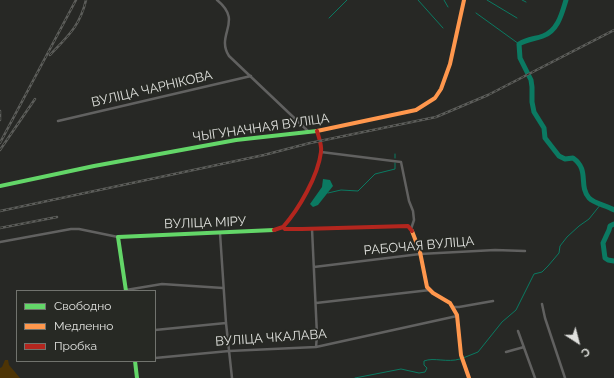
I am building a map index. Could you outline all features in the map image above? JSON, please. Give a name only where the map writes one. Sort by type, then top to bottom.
[{"type":"street","points":[[217,0],[229,13],[230,18],[225,42],[226,52],[309,132]]},
{"type":"street","name":"ЧЫГУНАЧНАЯ ВУЛІЦА","points":[[0,186],[94,166],[192,148],[261,136],[317,131],[416,110],[435,98],[441,89],[450,64],[464,0]]},
{"type":"street","name":"ВУЛІЦА ЧАРНІКОВА","points":[[58,121],[251,76]]},
{"type":"street","points":[[283,227],[291,219],[319,162],[321,152],[317,131]]},
{"type":"street","points":[[321,152],[401,162],[409,201],[413,211],[414,220],[411,229],[420,254],[426,283],[430,290],[445,298],[453,307],[457,316],[465,369],[469,378]]},
{"type":"street","name":"ВУЛІЦА МІРУ","points":[[0,242],[71,229],[79,229],[118,237],[274,230],[283,227],[285,229],[408,226],[411,229]]},
{"type":"street","points":[[312,228],[316,303],[316,347]]},
{"type":"street","points":[[220,233],[223,288],[232,378]]},
{"type":"street","points":[[118,237],[126,290]]},
{"type":"street","name":"РАБОЧАЯ ВУЛІЦА","points":[[314,267],[420,254],[525,250]]},
{"type":"street","points":[[131,290],[162,284],[223,288]]},
{"type":"street","points":[[316,303],[430,290]]},
{"type":"street","points":[[453,307],[493,300]]},
{"type":"street","points":[[542,304],[545,318],[565,378]]},
{"type":"street","name":"ВУЛІЦА ЧКАЛАВА","points":[[156,358],[229,351],[316,347],[457,316]]},
{"type":"street","points":[[156,330],[226,323]]},
{"type":"street","points":[[518,331],[535,378]]},
{"type":"street","points":[[506,352],[524,347]]},
{"type":"street","points":[[135,362],[137,378]]},
{"type":"shaded area","points":[[323,179],[330,180],[333,186],[318,205],[313,207],[310,204],[322,187]]},
{"type":"shaded area","points":[[5,360],[8,360],[9,365],[20,378],[0,378],[0,368]]},
{"type":"waterway","points":[[329,18],[347,0]]},
{"type":"waterway","points":[[418,0],[443,28]]},
{"type":"waterway","points":[[444,0],[448,7]]},
{"type":"waterway","points":[[487,0],[517,18]]},
{"type":"waterway","points":[[522,0],[526,2]]},
{"type":"waterway","points":[[566,0],[559,21],[548,34],[519,44],[520,58],[531,80],[534,112],[544,128],[545,138],[559,156],[565,159],[573,158],[581,167],[584,188],[589,198],[594,202],[614,210]]},
{"type":"waterway","points":[[476,13],[519,44]]},
{"type":"waterway","points":[[328,193],[341,190],[358,191],[375,174],[395,169],[395,163]]},
{"type":"waterway","points":[[463,358],[478,352],[502,322],[516,310],[534,274],[542,272],[548,266],[559,253],[560,246],[567,237],[589,219],[601,204]]},
{"type":"waterway","points":[[614,224],[610,226],[603,243],[605,258],[614,261]]},
{"type":"waterway","points":[[355,378],[401,369],[419,373],[425,372],[427,368],[424,365],[424,361],[460,359]]},
{"type":"railway","points":[[0,143],[76,0]]},
{"type":"railway","points":[[50,55],[77,24],[86,0]]},
{"type":"railway","points":[[0,211],[436,117],[488,95],[614,30]]},
{"type":"railway","points":[[0,150],[35,99]]},
{"type":"railway","points":[[0,111],[0,120]]},
{"type":"railway","points":[[0,228],[57,217]]},
{"type":"traffic: fast","points":[[0,186],[94,166],[236,140],[317,131]]},
{"type":"traffic: fast","points":[[126,290],[118,237],[274,230]]},
{"type":"traffic: fast","points":[[135,362],[137,378]]},
{"type":"traffic: slow","points":[[317,131],[416,110],[435,98],[441,89],[450,64],[464,0]]},
{"type":"traffic: slow","points":[[412,231],[420,252],[427,287],[433,293],[450,303],[457,315],[461,355],[469,378]]},
{"type":"traffic: jam","points":[[283,227],[307,192],[316,171],[321,149],[317,131]]},
{"type":"traffic: jam","points":[[274,230],[283,227],[285,229],[302,229],[408,226],[412,231]]}]
